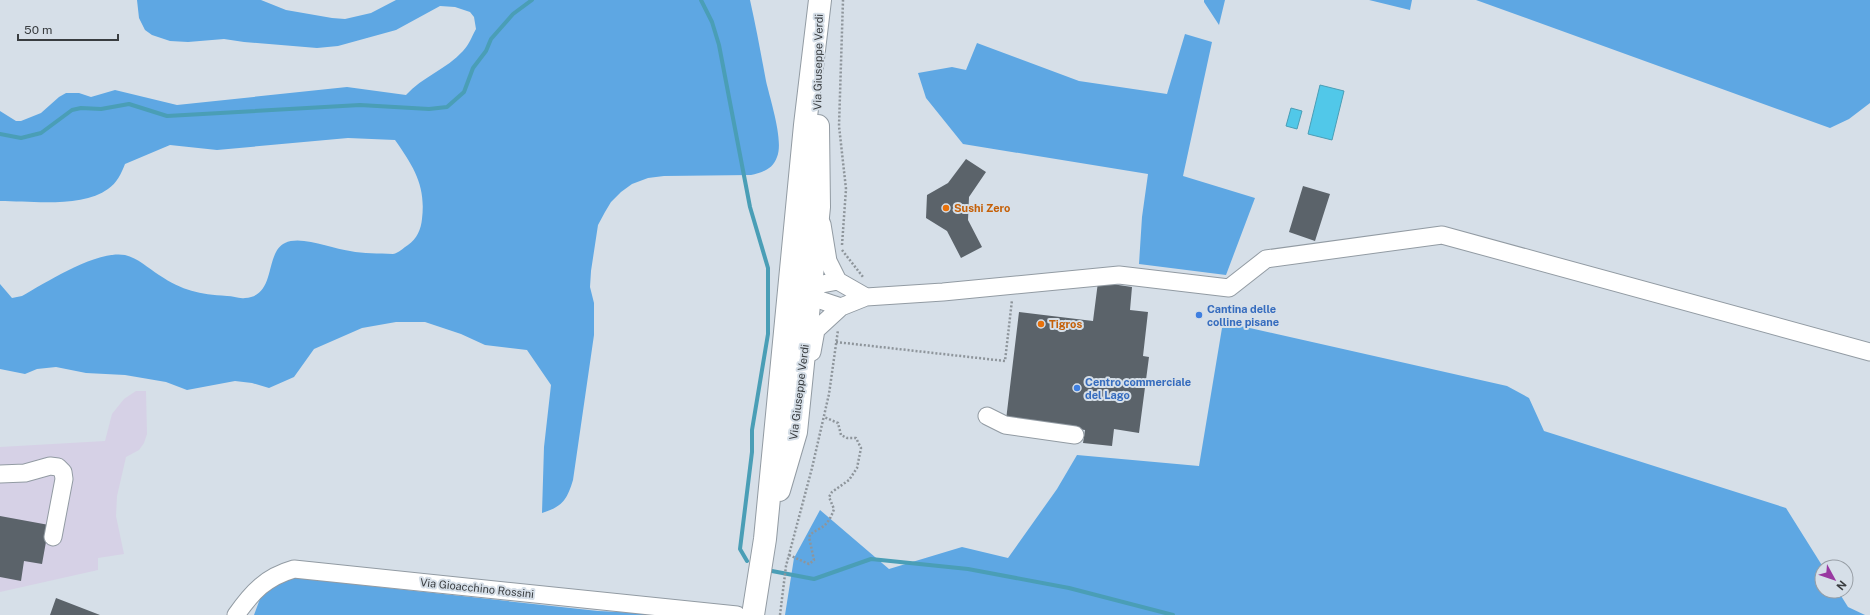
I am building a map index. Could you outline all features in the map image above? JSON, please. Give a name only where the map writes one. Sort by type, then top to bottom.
[{"type":"main road","name":"Via Giuseppe Verdi","points":[[753,615],[765,539],[805,125],[819,3]]},
{"type":"main road","name":"Via Giuseppe Verdi","points":[[765,539],[796,432],[819,207],[817,150],[819,3]]},
{"type":"main road","name":"Via Giuseppe Verdi","points":[[798,201],[800,280],[810,290]]},
{"type":"main road","name":"Via Giuseppe Verdi","points":[[780,389],[789,366],[797,304],[810,290]]},
{"type":"street","points":[[819,207],[828,261],[838,281],[866,297]]},
{"type":"street","points":[[796,432],[816,330],[841,307],[866,297],[943,292],[1119,275],[1229,288],[1266,259],[1442,235],[1870,352]]},
{"type":"street","points":[[838,281],[822,284],[810,290],[818,299],[841,307]]},
{"type":"street","points":[[987,416],[1005,425],[1075,435]]},
{"type":"street","points":[[0,474],[25,473],[50,466],[58,467],[63,472],[64,479],[53,537]]},
{"type":"street","name":"Via Gioacchino Rossini","points":[[236,615],[261,584],[278,574],[294,569],[737,615]]},
{"type":"path","points":[[842,0],[839,126],[846,189],[841,249],[866,280],[866,297]]},
{"type":"path","points":[[836,342],[1005,361],[1013,294],[1027,292],[1027,283]]},
{"type":"path","points":[[780,615],[786,566],[829,394],[839,324]]},
{"type":"path","points":[[789,555],[809,564],[814,560],[809,537],[813,531],[819,529],[830,520],[834,509],[829,497],[832,492],[849,480],[858,468],[861,448],[856,438],[847,438],[841,435],[838,423],[824,417]]},
{"type":"shaded area","points":[[137,0],[261,0],[286,10],[345,19],[371,13],[396,0],[750,0],[766,81],[778,131],[779,150],[775,161],[770,167],[751,175],[664,176],[648,178],[632,184],[611,202],[598,225],[591,271],[590,287],[594,303],[594,335],[573,480],[563,502],[549,511],[542,513],[544,447],[551,385],[527,350],[485,345],[461,334],[425,322],[396,322],[362,328],[314,349],[294,377],[269,388],[252,383],[235,381],[187,390],[166,382],[125,375],[86,373],[56,367],[37,369],[25,374],[0,369],[0,284],[12,298],[22,296],[72,268],[86,262],[100,257],[125,255],[139,261],[176,285],[192,291],[245,298],[255,295],[262,290],[274,256],[279,248],[285,243],[292,241],[308,241],[355,252],[393,254],[399,252],[411,243],[420,230],[423,207],[420,187],[413,168],[395,140],[348,138],[217,150],[170,145],[125,164],[114,184],[97,195],[85,199],[56,202],[0,201],[0,111],[16,121],[21,121],[41,113],[59,97],[66,93],[79,93],[91,97],[115,90],[177,105],[347,87],[406,95],[419,83],[457,57],[467,46],[476,29],[474,17],[470,12],[455,7],[440,6],[396,30],[338,46],[317,48],[224,39],[188,42],[170,41],[152,35],[145,30],[139,18]]},
{"type":"shaded area","points":[[1204,0],[1225,0],[1219,25],[1204,2]]},
{"type":"shaded area","points":[[1369,0],[1412,0],[1410,10]]},
{"type":"shaded area","points":[[1476,0],[1870,0],[1870,103],[1849,119],[1830,128]]},
{"type":"shaded area","points":[[1185,34],[1212,42],[1183,176],[1255,198],[1226,275],[1139,264],[1142,217],[1148,174],[963,144],[926,98],[918,73],[952,67],[966,70],[977,43],[1079,81],[1167,94]]},
{"type":"shaded area","points":[[1320,85],[1344,91],[1332,140],[1308,134]]},
{"type":"shaded area","points":[[1291,108],[1302,111],[1297,129],[1286,126]]},
{"type":"shaded area","points":[[1223,322],[1507,386],[1529,398],[1544,431],[1786,508],[1818,559],[1814,559],[1814,599],[1843,599],[1848,607],[1865,615],[785,615],[794,558],[820,510],[889,569],[962,547],[1008,558],[1057,489],[1077,455],[1199,466]]},
{"type":"shaded area","points":[[136,391],[146,391],[147,434],[144,443],[139,450],[126,457],[117,496],[116,516],[124,554],[98,558],[98,570],[0,592],[0,447],[105,441],[112,414],[124,399]]},
{"type":"shaded area","points":[[288,577],[598,611],[682,615],[254,615],[261,596]]},
{"type":"building","points":[[966,159],[986,172],[969,197],[968,220],[982,247],[961,258],[947,231],[926,218],[927,195],[948,183]]},
{"type":"building","points":[[1303,186],[1330,194],[1315,241],[1289,232]]},
{"type":"building","name":"Centro commerciale del Lago","points":[[1098,282],[1132,287],[1130,310],[1148,312],[1143,356],[1149,357],[1139,433],[1114,429],[1112,446],[1083,443],[1085,430],[1006,420],[1019,312],[1093,321]]},
{"type":"building","points":[[0,516],[49,525],[42,564],[24,561],[21,581],[0,577]]},
{"type":"building","points":[[56,598],[100,615],[50,615]]},
{"type":"waterway","points":[[0,134],[21,138],[41,133],[72,110],[81,108],[101,109],[129,104],[167,116],[360,105],[429,109],[447,107],[464,92],[473,68],[486,51],[491,39],[513,14],[532,0]]},
{"type":"waterway","points":[[701,0],[712,22],[719,45],[750,207],[768,268],[768,334],[752,430],[752,452],[740,549],[747,561]]},
{"type":"waterway","points":[[772,571],[814,579],[871,559],[968,569],[1069,588],[1173,615]]},
{"type":"place","name":"Sushi Zero","points":[[946,208]]},
{"type":"place","name":"Cantina delle colline pisane","points":[[1199,315]]},
{"type":"place","name":"Tigros","points":[[1041,324]]},
{"type":"place","name":"Centro commerciale del Lago","points":[[1077,388]]}]
